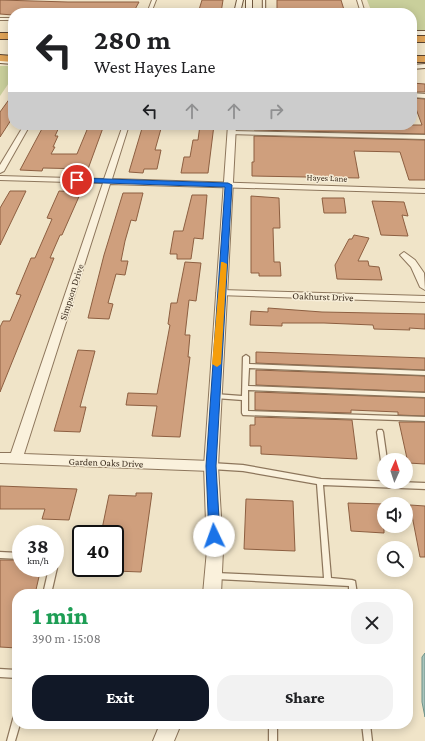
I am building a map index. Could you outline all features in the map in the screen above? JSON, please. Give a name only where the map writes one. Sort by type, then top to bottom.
[{"type":"street","points":[[0,171],[24,130]]},
{"type":"street","name":"Simpson Drive","points":[[16,458],[124,130]]},
{"type":"street","points":[[212,589],[215,550],[211,466],[232,130]]},
{"type":"street","points":[[256,130],[425,137]]},
{"type":"street","name":"Hayes Lane","points":[[0,178],[425,191]]},
{"type":"street","points":[[404,255],[418,268],[425,287]]},
{"type":"street","name":"Oakhurst Drive","points":[[222,292],[425,299]]},
{"type":"street","name":"Garden Oaks Drive","points":[[0,458],[211,466]]},
{"type":"street","points":[[164,741],[169,729]]},
{"type":"lane","points":[[246,357],[245,413],[425,419]]},
{"type":"lane","points":[[246,366],[425,373]]},
{"type":"lane","points":[[246,388],[425,395]]},
{"type":"lane","points":[[215,396],[245,398]]},
{"type":"lane","points":[[380,432],[383,453]]},
{"type":"lane","points":[[211,466],[243,468],[320,482],[377,483]]},
{"type":"lane","points":[[320,482],[328,582]]},
{"type":"lane","points":[[413,485],[425,486]]},
{"type":"lane","points":[[0,555],[12,556]]},
{"type":"lane","points":[[213,576],[352,583],[353,589]]},
{"type":"lane","points":[[48,589],[51,577]]},
{"type":"lane","points":[[0,674],[12,674]]},
{"type":"lane","points":[[11,741],[14,729]]},
{"type":"lane","points":[[273,729],[273,741]]},
{"type":"lane","points":[[367,729],[368,741]]},
{"type":"green space","points":[[367,0],[425,0],[425,30],[417,30],[417,8],[370,8]]},
{"type":"green space","points":[[0,66],[8,66],[8,84],[0,96]]},
{"type":"water","points":[[425,653],[425,717],[422,702],[422,657]]},
{"type":"building","points":[[0,0],[139,2],[136,8],[8,8],[8,15],[0,14]]},
{"type":"building","points":[[202,0],[223,0],[222,8],[200,8]]},
{"type":"building","points":[[277,0],[341,0],[343,8],[277,8]]},
{"type":"building","points":[[417,83],[425,84],[425,92],[417,92]]},
{"type":"building","points":[[417,98],[425,99],[425,134],[254,130],[417,130],[417,125],[422,125],[417,112]]},
{"type":"building","points":[[8,101],[8,125],[0,137],[0,112]]},
{"type":"building","points":[[41,130],[58,130],[55,136],[58,136],[53,147],[55,147],[51,154],[77,154],[87,130],[102,130],[88,169],[43,168],[42,171],[20,170]]},
{"type":"building","points":[[142,130],[161,130],[155,150],[161,150],[157,169],[144,169],[143,173],[129,172]]},
{"type":"building","points":[[199,130],[213,130],[208,173],[181,173],[184,157],[190,157],[193,140],[198,140]]},
{"type":"building","points":[[254,136],[425,140],[425,180],[409,180],[400,152],[354,151],[359,178],[252,176],[252,162],[254,162]]},
{"type":"building","points":[[10,191],[26,191],[0,245],[0,208]]},
{"type":"building","points":[[59,191],[81,192],[50,258],[54,258],[0,392],[0,327],[3,321],[10,321],[21,295],[16,294],[31,258],[35,258],[52,219],[47,218]]},
{"type":"building","points":[[123,193],[143,193],[136,221],[131,220],[125,241],[121,261],[128,261],[125,275],[116,274],[108,303],[113,304],[109,319],[88,318],[104,255]]},
{"type":"building","points":[[192,195],[207,195],[203,239],[194,238],[191,259],[177,259],[177,254],[170,254],[174,231],[183,231]]},
{"type":"building","points":[[251,196],[279,198],[280,228],[273,228],[274,262],[280,262],[281,276],[259,276],[259,273],[251,273]]},
{"type":"building","points":[[322,198],[344,198],[346,213],[324,213]]},
{"type":"building","points":[[372,201],[404,202],[408,216],[402,215],[408,236],[381,235]]},
{"type":"building","points":[[354,235],[369,238],[358,261],[368,261],[369,266],[379,267],[382,280],[337,279],[335,265],[349,239],[352,239]]},
{"type":"building","points":[[185,262],[201,263],[196,301],[189,300],[185,335],[190,335],[188,357],[190,357],[180,437],[152,436],[157,406],[126,405],[128,393],[157,394],[170,325],[168,324],[171,303],[177,303]]},
{"type":"building","points":[[268,308],[322,312],[425,314],[425,329],[374,329],[373,325],[324,323],[282,323],[282,326],[250,325],[251,311],[268,312]]},
{"type":"building","points":[[78,350],[95,351],[80,407],[86,407],[80,432],[54,431]]},
{"type":"building","points":[[256,352],[425,358],[425,370],[256,363]]},
{"type":"building","points":[[256,370],[425,376],[425,392],[256,385]]},
{"type":"building","points":[[255,392],[425,398],[425,416],[398,415],[398,412],[351,410],[351,413],[255,410]]},
{"type":"building","points":[[255,417],[352,420],[357,459],[261,454],[261,446],[250,446],[250,425],[255,425]]},
{"type":"building","points":[[399,422],[425,422],[425,464],[413,463],[413,453],[406,453]]},
{"type":"building","points":[[0,486],[77,489],[69,520],[42,519],[45,509],[0,509]]},
{"type":"building","points":[[136,493],[152,493],[141,572],[124,571],[124,525],[103,525],[109,495],[136,496]]},
{"type":"building","points":[[246,499],[293,501],[295,551],[244,549]]},
{"type":"building","points":[[348,503],[377,504],[377,533],[351,531]]},
{"type":"building","points":[[413,505],[425,506],[425,557],[420,557],[413,521]]},
{"type":"building","points":[[0,560],[12,560],[12,577],[39,577],[36,589],[12,589],[12,648],[0,647]]},
{"type":"slow traffic","points":[[217,364],[223,264]]},
{"type":"route","points":[[77,180],[228,185],[211,466],[214,536]]}]
